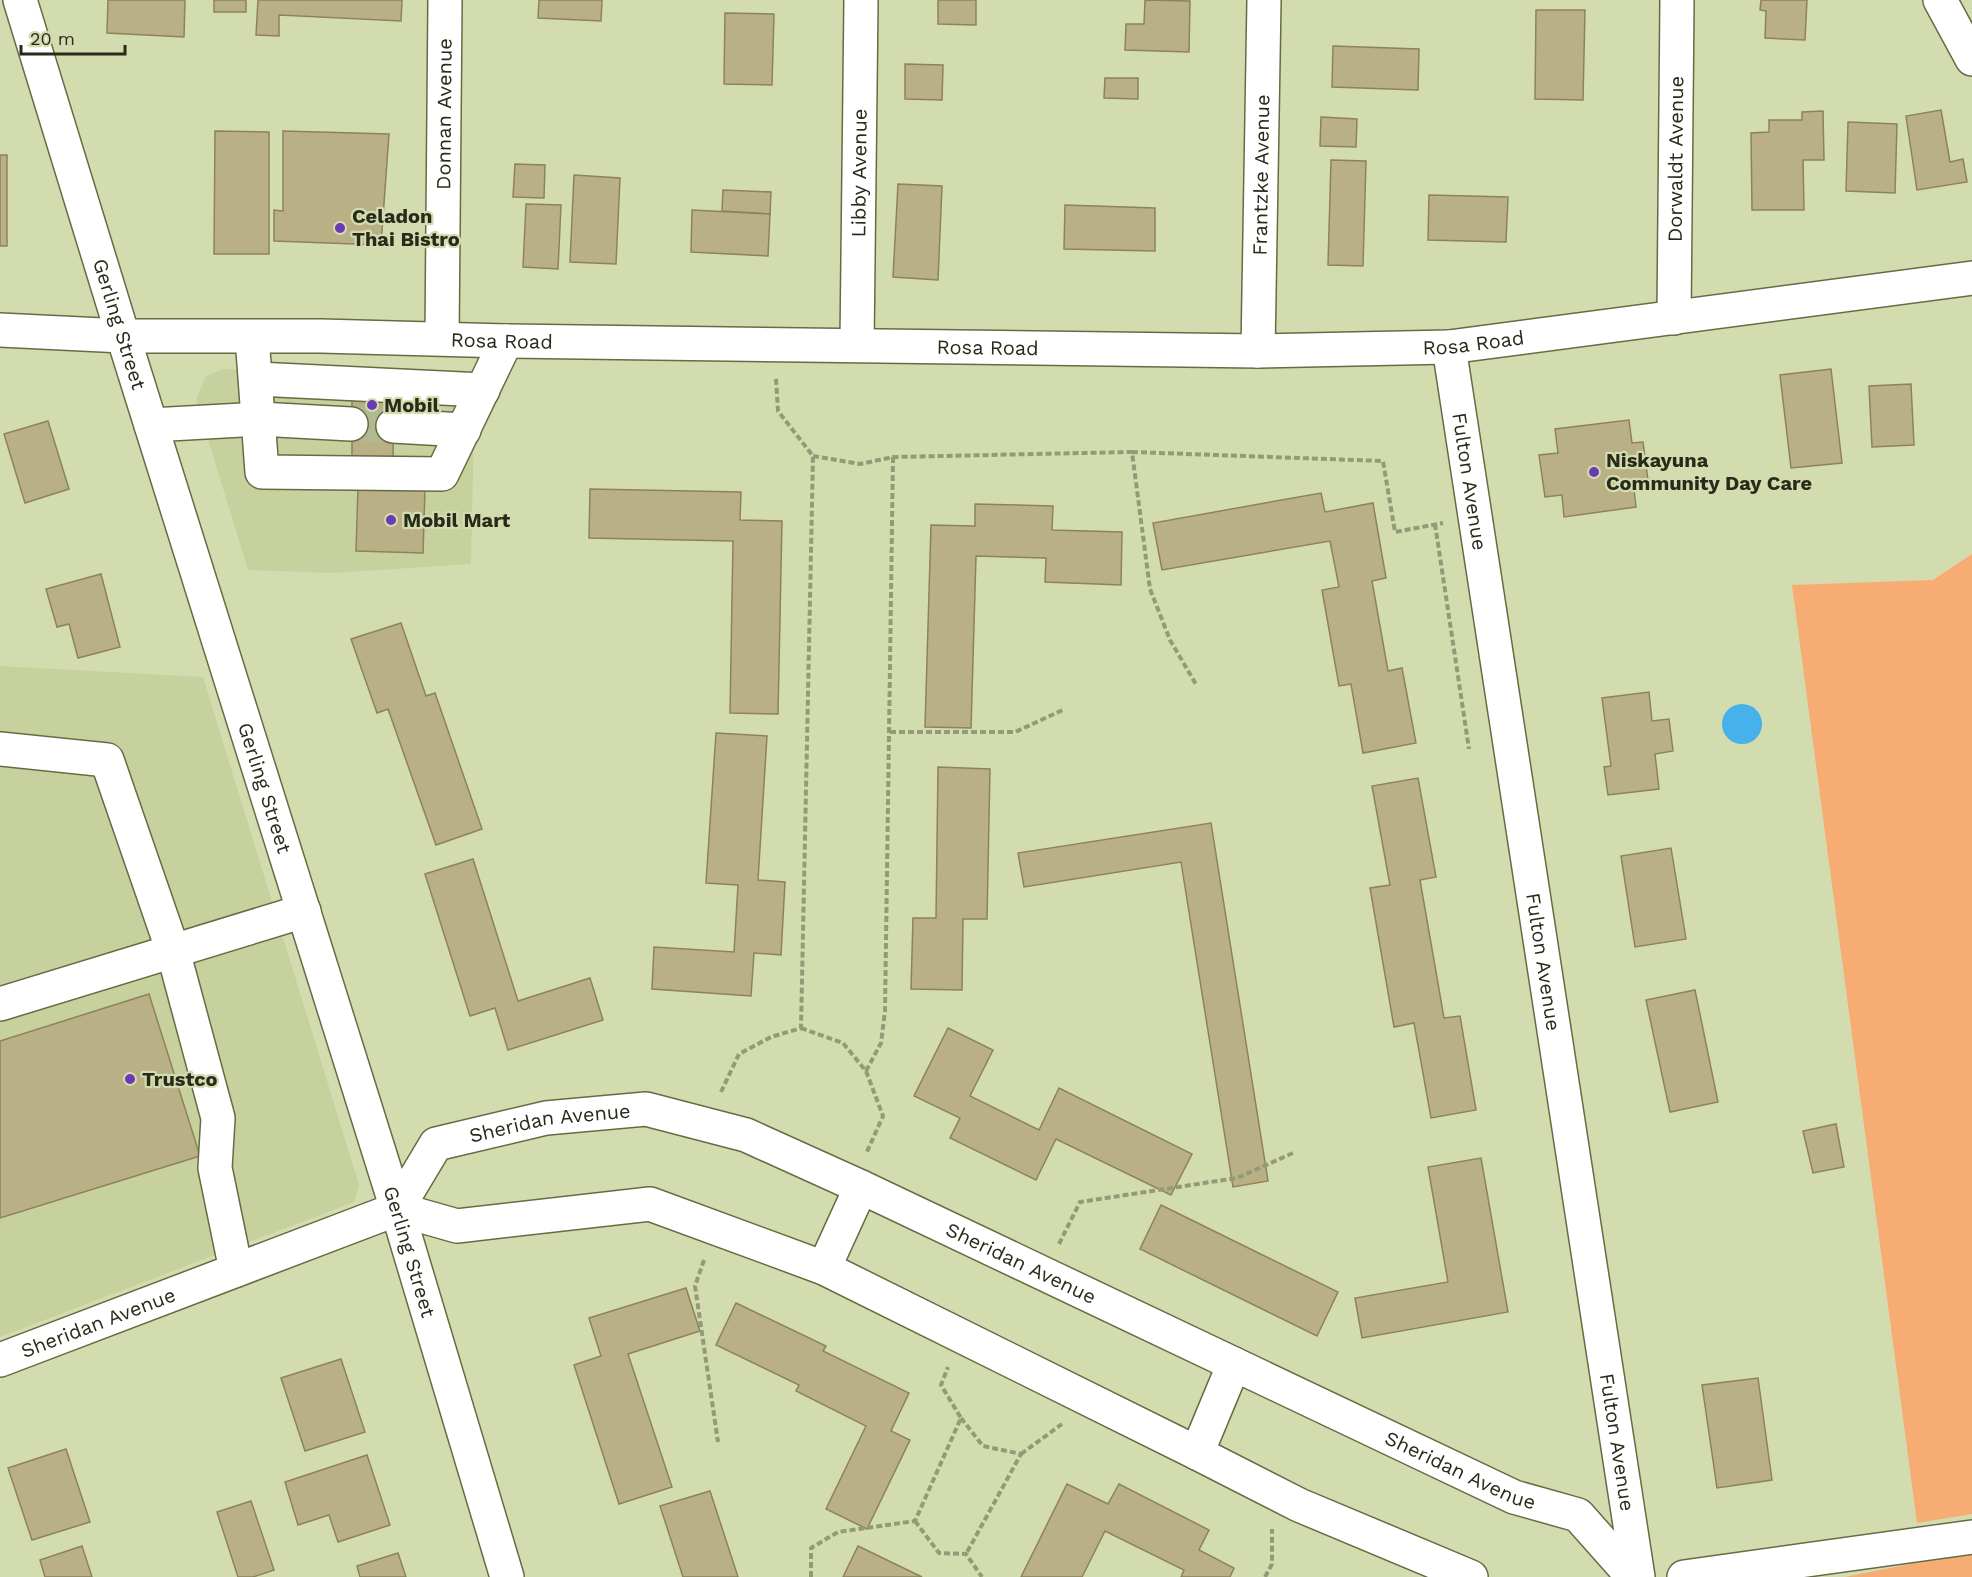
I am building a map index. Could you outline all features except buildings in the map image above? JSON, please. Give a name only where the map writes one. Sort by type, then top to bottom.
[{"type":"street","name":"Gerling Street","points":[[20,0],[397,1209],[507,1577]]},
{"type":"street","name":"Donnan Avenue","points":[[428,387],[434,338],[445,0]]},
{"type":"street","name":"Libby Avenue","points":[[857,345],[861,0]]},
{"type":"street","name":"Frantzke Avenue","points":[[1258,351],[1264,0]]},
{"type":"street","name":"Dorwaldt Avenue","points":[[1674,318],[1677,0]]},
{"type":"street","points":[[1940,0],[1972,59]]},
{"type":"street","name":"Rosa Road","points":[[0,330],[123,336],[321,336],[506,341],[1258,351],[1449,347],[1972,278]]},
{"type":"street","points":[[321,336],[322,382]]},
{"type":"street","points":[[252,337],[257,379],[261,472],[442,474],[506,341]]},
{"type":"street","name":"Fulton Avenue","points":[[1449,347],[1638,1577]]},
{"type":"street","points":[[257,379],[483,390]]},
{"type":"street","points":[[151,425],[258,419],[351,424]]},
{"type":"street","points":[[393,426],[464,430]]},
{"type":"street","points":[[0,750],[106,760],[173,951],[218,1118],[215,1168],[236,1270]]},
{"type":"street","points":[[0,1004],[304,911]]},
{"type":"street","name":"Sheridan Avenue","points":[[0,1360],[397,1209],[436,1144],[546,1118],[646,1109],[746,1135],[857,1185],[1514,1497],[1578,1515],[1633,1577]]},
{"type":"street","points":[[824,1268],[857,1185]]},
{"type":"street","points":[[397,1209],[457,1226],[650,1204],[824,1268],[1197,1452],[1299,1505],[1471,1577]]},
{"type":"street","points":[[1197,1452],[1234,1364]]},
{"type":"street","points":[[1684,1577],[1972,1537]]},
{"type":"path","points":[[773,344],[778,411],[813,456],[801,1028]]},
{"type":"path","points":[[813,456],[860,464],[893,457],[1132,452],[1383,461],[1395,532],[1476,518]]},
{"type":"path","points":[[1132,452],[1150,589],[1170,640],[1197,686]]},
{"type":"path","points":[[866,1071],[881,1043],[885,1011],[893,457]]},
{"type":"path","points":[[1435,524],[1469,749]]},
{"type":"path","points":[[890,732],[1015,732],[1065,709]]},
{"type":"path","points":[[709,1125],[722,1087],[739,1054],[771,1037],[801,1028],[843,1043],[866,1071],[883,1116],[857,1185]]},
{"type":"path","points":[[1044,1274],[1080,1202],[1237,1178],[1293,1153]]},
{"type":"path","points":[[716,1228],[695,1286],[718,1442]]},
{"type":"path","points":[[962,1336],[941,1385],[983,1446],[1021,1454]]},
{"type":"path","points":[[966,1554],[1021,1454],[1069,1419],[1083,1396]]},
{"type":"path","points":[[915,1521],[962,1418]]},
{"type":"path","points":[[1265,1577],[1272,1564],[1271,1519],[1280,1495]]},
{"type":"path","points":[[915,1521],[939,1553],[966,1554]]},
{"type":"path","points":[[811,1577],[811,1548],[838,1532],[915,1521]]},
{"type":"path","points":[[966,1554],[982,1577]]},
{"type":"shaded area","points":[[224,369],[475,376],[471,564],[333,573],[248,570],[196,400],[206,376]]},
{"type":"shaded area","points":[[1972,554],[1972,1514],[1917,1523],[1792,585],[1933,580]]},
{"type":"shaded area","points":[[0,666],[203,677],[359,1185],[354,1202],[0,1337]]},
{"type":"shaded area","points":[[1972,1555],[1972,1577],[1845,1577],[1930,1560]]},
{"type":"water","points":[[1742,704],[1750,705],[1756,710],[1761,716],[1761,732],[1756,738],[1750,743],[1742,744],[1734,743],[1728,738],[1723,732],[1722,724],[1723,716],[1728,710],[1734,705]]},
{"type":"tunnel","points":[[351,424],[393,426]]},
{"type":"place","name":"Celadon Thai Bistro","points":[[340,228]]},
{"type":"place","name":"Mobil","points":[[372,405]]},
{"type":"place","name":"Niskayuna Community Day Care","points":[[1594,472]]},
{"type":"place","name":"Mobil Mart","points":[[391,520]]},
{"type":"place","name":"Trustco","points":[[130,1079]]}]
